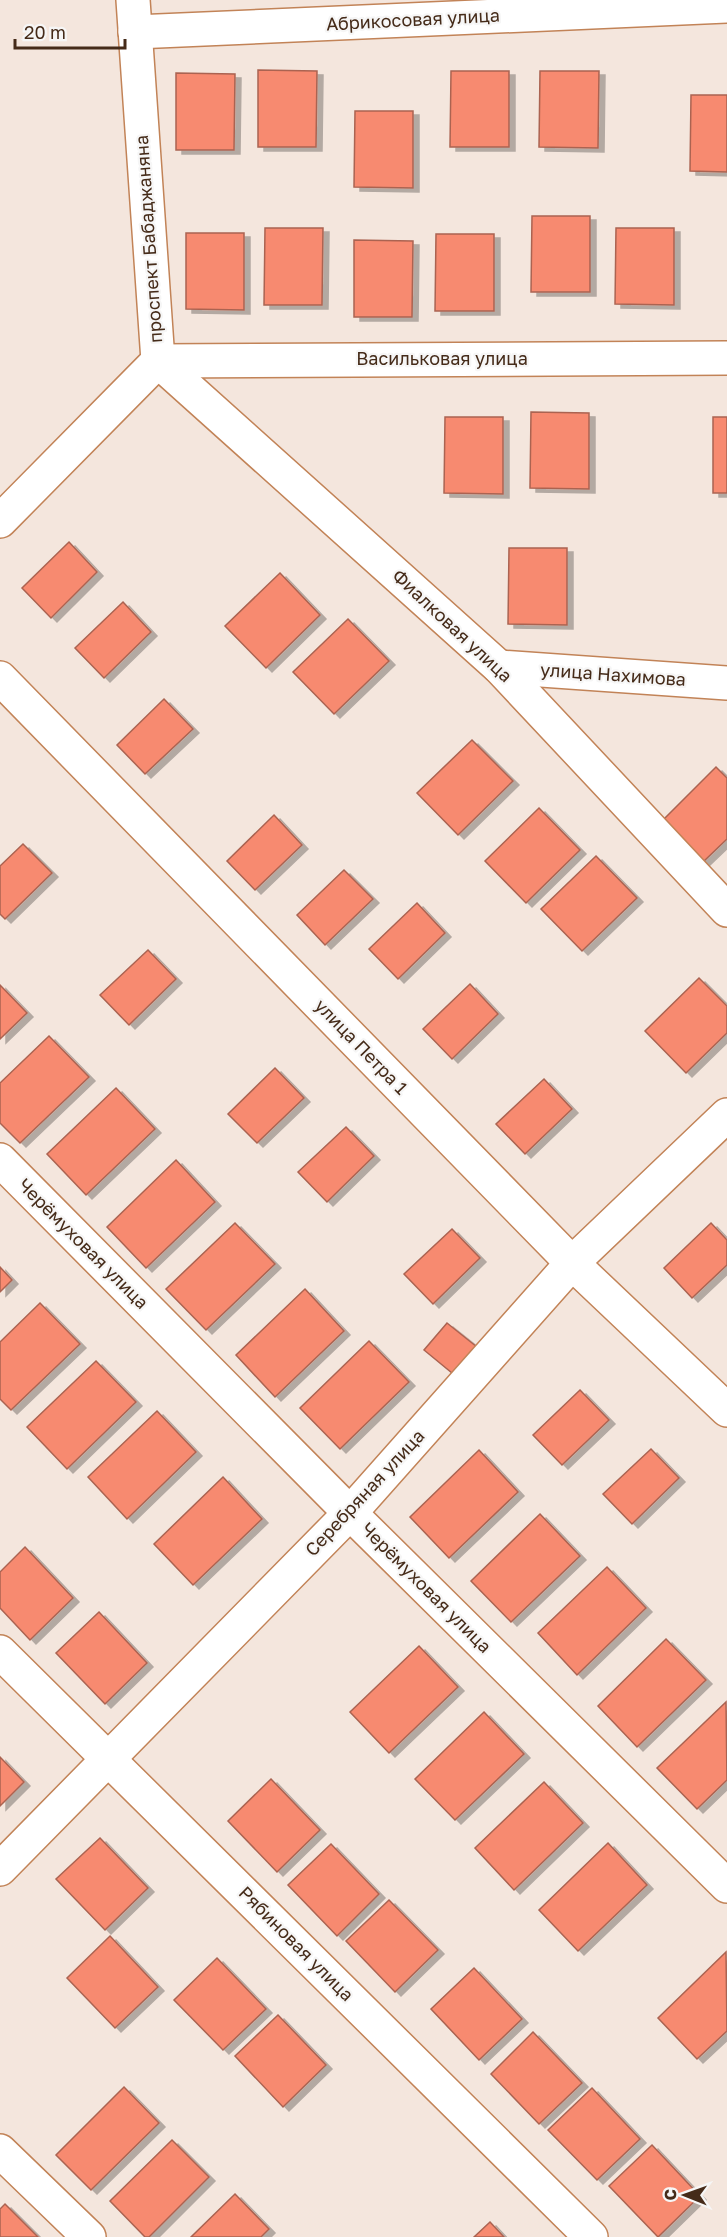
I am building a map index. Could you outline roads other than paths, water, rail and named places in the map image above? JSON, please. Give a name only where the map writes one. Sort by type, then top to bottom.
[{"type":"street","name":"проспект Бабаджаняна","points":[[0,521],[158,361],[133,0]]},
{"type":"street","name":"Абрикосовая улица","points":[[135,32],[727,6]]},
{"type":"street","name":"Васильковая улица","points":[[158,361],[727,358]]},
{"type":"street","name":"Фиалковая улица","points":[[158,361],[499,667],[727,910]]},
{"type":"street","name":"улица Нахимова","points":[[499,667],[727,683]]},
{"type":"street","name":"улица Петра 1","points":[[0,678],[572,1263],[727,1410]]},
{"type":"street","name":"Серебряная улица","points":[[0,1869],[350,1513],[572,1263],[727,1115]]},
{"type":"street","name":"Черёмуховая улица","points":[[0,1160],[350,1513],[727,1886]]},
{"type":"street","name":"Рябиновая улица","points":[[0,1652],[591,2237]]},
{"type":"street","points":[[0,2151],[89,2237]]}]
